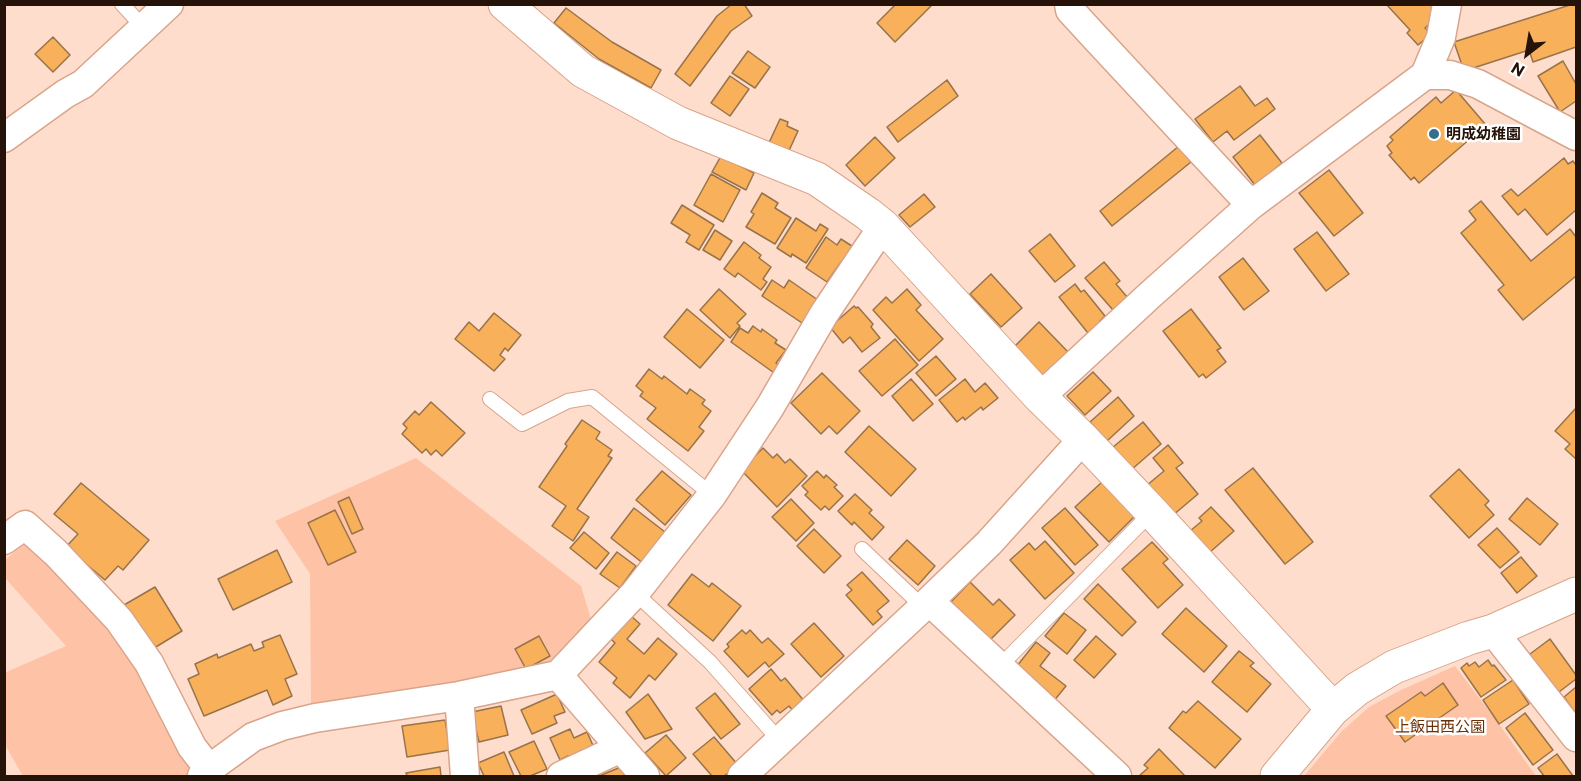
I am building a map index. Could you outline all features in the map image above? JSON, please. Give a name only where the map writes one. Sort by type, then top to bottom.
[{"type":"street","points":[[4,138],[65,94],[83,84],[169,4]]},
{"type":"street","points":[[505,4],[583,71],[678,123],[817,179],[884,226],[1040,397],[1152,512],[1333,709]]},
{"type":"street","points":[[1069,4],[1070,10],[1251,205]]},
{"type":"street","points":[[1040,397],[1251,205],[1425,75],[1441,37],[1447,4]]},
{"type":"street","points":[[1425,75],[1450,75],[1478,84],[1576,136]]},
{"type":"street","points":[[4,540],[25,525],[56,553],[119,621],[149,663],[205,772],[253,737],[282,726],[315,718],[459,696],[558,675],[635,593],[712,495],[770,407],[824,314],[884,226]]},
{"type":"street","points":[[742,777],[989,543],[1083,439]]},
{"type":"street","points":[[1277,777],[1333,709],[1357,689],[1394,667],[1493,631],[1576,594]]},
{"type":"street","points":[[926,604],[999,667],[1117,777]]},
{"type":"street","points":[[1493,631],[1576,737]]},
{"type":"street","points":[[558,675],[645,777]]},
{"type":"street","points":[[459,696],[465,777]]},
{"type":"street","points":[[561,777],[621,748]]},
{"type":"lane","points":[[122,4],[143,27]]},
{"type":"lane","points":[[490,399],[522,424],[568,401],[592,397],[712,495]]},
{"type":"lane","points":[[999,667],[1152,512]]},
{"type":"lane","points":[[862,549],[926,604]]},
{"type":"lane","points":[[635,593],[710,662],[780,741]]},
{"type":"green space","points":[[416,458],[581,586],[594,629],[562,663],[311,709],[310,574],[275,521]]},
{"type":"green space","points":[[31,538],[130,649],[196,772],[193,776],[23,776],[5,745],[4,673],[66,646],[5,578],[5,560]]},
{"type":"green space","name":"上飯田西公園","points":[[1455,666],[1536,776],[1304,776],[1342,731],[1369,707]]},
{"type":"building","points":[[732,4],[744,4],[752,16],[731,31],[690,86],[675,74],[717,16]]},
{"type":"building","points":[[896,4],[933,4],[895,42],[877,23]]},
{"type":"building","points":[[1386,4],[1430,4],[1436,10],[1430,16],[1434,20],[1425,28],[1431,34],[1418,45],[1407,33],[1410,30]]},
{"type":"building","points":[[1576,4],[1576,47],[1533,62],[1529,50],[1464,71],[1454,42]]},
{"type":"building","points":[[566,8],[612,42],[661,70],[651,88],[599,59],[554,23]]},
{"type":"building","points":[[53,37],[70,55],[53,72],[35,54]]},
{"type":"building","points":[[748,51],[770,67],[755,88],[732,73]]},
{"type":"building","points":[[1563,61],[1576,84],[1576,101],[1560,112],[1538,76]]},
{"type":"building","points":[[730,76],[749,89],[730,116],[711,103]]},
{"type":"building","points":[[947,80],[958,96],[898,142],[887,127]]},
{"type":"building","points":[[1240,86],[1255,106],[1267,98],[1275,109],[1234,140],[1227,131],[1213,142],[1195,119]]},
{"type":"building","points":[[1456,90],[1486,125],[1419,183],[1414,177],[1411,180],[1389,155],[1392,153],[1387,146],[1393,140],[1390,137],[1436,97],[1441,103]]},
{"type":"building","points":[[780,119],[788,122],[787,126],[798,131],[787,155],[767,147]]},
{"type":"building","points":[[1260,135],[1282,163],[1255,185],[1233,157]]},
{"type":"building","points":[[875,137],[895,158],[865,186],[846,165]]},
{"type":"building","points":[[1179,146],[1191,162],[1112,226],[1100,211]]},
{"type":"building","points":[[721,156],[754,173],[746,190],[712,172]]},
{"type":"building","points":[[1564,158],[1568,164],[1573,161],[1576,165],[1576,210],[1547,235],[1525,209],[1518,215],[1502,196],[1511,189],[1518,196]]},
{"type":"building","points":[[1329,170],[1363,213],[1334,236],[1299,193]]},
{"type":"building","points":[[711,174],[740,190],[723,222],[694,205]]},
{"type":"building","points":[[762,193],[778,203],[775,208],[791,218],[775,244],[746,227],[754,214],[751,212]]},
{"type":"building","points":[[924,194],[935,207],[910,227],[899,215]]},
{"type":"building","points":[[1481,201],[1531,261],[1570,229],[1576,237],[1576,276],[1523,320],[1498,290],[1504,285],[1461,233],[1476,220],[1469,211]]},
{"type":"building","points":[[682,205],[714,225],[699,250],[686,242],[690,235],[671,223]]},
{"type":"building","points":[[796,218],[816,231],[820,224],[828,229],[806,263],[777,248]]},
{"type":"building","points":[[715,230],[732,241],[720,260],[703,250]]},
{"type":"building","points":[[1317,232],[1349,274],[1326,291],[1294,249]]},
{"type":"building","points":[[1050,234],[1075,266],[1055,282],[1029,251]]},
{"type":"building","points":[[826,237],[837,245],[841,239],[855,248],[844,264],[841,262],[827,282],[806,268]]},
{"type":"building","points":[[744,242],[761,255],[759,258],[771,267],[763,279],[767,282],[761,290],[738,273],[735,277],[724,269]]},
{"type":"building","points":[[1243,258],[1269,291],[1244,310],[1219,277]]},
{"type":"building","points":[[1104,262],[1120,281],[1116,284],[1128,298],[1113,310],[1085,278]]},
{"type":"building","points":[[991,274],[1022,308],[1001,327],[970,294]]},
{"type":"building","points":[[772,280],[784,288],[789,280],[818,300],[802,323],[762,296]]},
{"type":"building","points":[[1075,284],[1081,292],[1084,290],[1105,316],[1100,321],[1105,327],[1092,338],[1059,297]]},
{"type":"building","points":[[719,289],[746,314],[737,323],[740,326],[730,338],[700,310]]},
{"type":"building","points":[[907,289],[921,305],[916,310],[943,339],[919,361],[873,310],[886,297],[892,303]]},
{"type":"building","points":[[854,306],[858,307],[873,324],[871,327],[880,338],[862,352],[850,337],[843,343],[830,327]]},
{"type":"building","points":[[687,309],[724,340],[700,368],[664,337]]},
{"type":"building","points":[[1191,309],[1221,348],[1217,350],[1226,362],[1206,378],[1203,374],[1199,377],[1163,331]]},
{"type":"building","points":[[494,313],[521,335],[508,351],[505,348],[500,355],[505,359],[494,371],[455,339],[469,322],[479,331]]},
{"type":"building","points":[[1039,322],[1070,354],[1045,378],[1015,346]]},
{"type":"building","points":[[753,326],[761,332],[762,329],[777,340],[775,343],[786,350],[776,363],[782,368],[777,375],[731,342],[740,328],[748,333]]},
{"type":"building","points":[[895,339],[918,365],[882,396],[859,371]]},
{"type":"building","points":[[936,356],[956,379],[936,396],[916,373]]},
{"type":"building","points":[[649,369],[662,379],[664,376],[687,394],[690,389],[705,400],[702,404],[711,411],[699,427],[704,431],[688,451],[647,419],[656,408],[640,396],[643,392],[636,386]]},
{"type":"building","points":[[1093,372],[1111,391],[1085,415],[1067,396]]},
{"type":"building","points":[[822,373],[860,411],[837,434],[829,426],[821,434],[791,403]]},
{"type":"building","points":[[911,379],[933,404],[913,421],[892,396]]},
{"type":"building","points":[[965,379],[975,392],[985,383],[998,398],[983,410],[981,407],[965,420],[963,417],[957,422],[939,400]]},
{"type":"building","points":[[1118,397],[1134,416],[1107,441],[1090,422]]},
{"type":"building","points":[[431,402],[465,433],[442,456],[436,450],[431,455],[426,449],[422,453],[402,434],[407,428],[403,424],[415,411],[419,415]]},
{"type":"building","points":[[1576,408],[1576,459],[1565,449],[1570,444],[1555,431]]},
{"type":"building","points":[[582,420],[600,432],[596,439],[612,450],[608,456],[612,458],[577,509],[589,517],[573,541],[552,526],[566,506],[539,487]]},
{"type":"building","points":[[1143,422],[1161,444],[1131,470],[1112,448]]},
{"type":"building","points":[[869,426],[916,469],[891,496],[845,452]]},
{"type":"building","points":[[1168,445],[1183,463],[1176,468],[1198,494],[1172,516],[1146,486],[1164,471],[1153,458]]},
{"type":"building","points":[[763,448],[773,458],[777,454],[785,463],[790,459],[807,476],[777,507],[741,470]]},
{"type":"building","points":[[1253,468],[1313,542],[1285,564],[1225,490]]},
{"type":"building","points":[[1459,469],[1489,501],[1485,505],[1494,515],[1469,538],[1430,496]]},
{"type":"building","points":[[662,471],[691,495],[665,525],[636,500]]},
{"type":"building","points":[[817,471],[824,478],[826,475],[837,485],[834,487],[843,496],[829,510],[825,506],[821,510],[805,495],[808,492],[802,486]]},
{"type":"building","points":[[1102,482],[1135,516],[1109,542],[1075,507]]},
{"type":"building","points":[[81,483],[149,540],[123,570],[118,566],[105,580],[66,547],[78,534],[54,514]]},
{"type":"building","points":[[855,494],[872,510],[869,513],[884,527],[872,540],[854,522],[852,525],[838,511]]},
{"type":"building","points":[[349,497],[363,529],[352,534],[338,502]]},
{"type":"building","points":[[1527,498],[1558,524],[1540,545],[1509,519]]},
{"type":"building","points":[[791,499],[814,523],[796,541],[772,517]]},
{"type":"building","points":[[1211,507],[1234,531],[1209,553],[1190,531],[1202,521],[1199,518]]},
{"type":"building","points":[[634,508],[665,532],[660,538],[663,540],[644,564],[611,538]]},
{"type":"building","points":[[1065,508],[1098,545],[1075,565],[1042,528]]},
{"type":"building","points":[[335,510],[356,552],[328,565],[308,523]]},
{"type":"building","points":[[1497,528],[1519,552],[1500,568],[1478,545]]},
{"type":"building","points":[[814,529],[841,556],[824,573],[797,546]]},
{"type":"building","points":[[584,532],[609,553],[596,569],[570,548]]},
{"type":"building","points":[[907,540],[935,566],[918,585],[889,559]]},
{"type":"building","points":[[1045,541],[1074,573],[1045,599],[1010,560],[1029,543],[1035,550]]},
{"type":"building","points":[[1152,542],[1168,559],[1163,563],[1183,585],[1158,608],[1122,569]]},
{"type":"building","points":[[277,550],[292,582],[233,610],[218,579]]},
{"type":"building","points":[[617,552],[636,566],[620,588],[600,574]]},
{"type":"building","points":[[1521,557],[1537,576],[1517,593],[1501,573]]},
{"type":"building","points":[[862,572],[889,601],[877,611],[882,617],[873,625],[846,595],[852,590],[847,585]]},
{"type":"building","points":[[692,574],[709,587],[712,583],[741,606],[713,641],[668,605]]},
{"type":"building","points":[[970,582],[993,605],[999,599],[1015,615],[989,641],[950,603]]},
{"type":"building","points":[[1098,584],[1136,622],[1122,636],[1084,599]]},
{"type":"building","points":[[155,587],[182,631],[151,650],[124,605]]},
{"type":"building","points":[[1186,608],[1227,646],[1204,672],[1162,634]]},
{"type":"building","points":[[1064,613],[1086,630],[1067,654],[1045,636]]},
{"type":"building","points":[[631,616],[640,624],[627,639],[644,654],[658,638],[677,654],[655,680],[649,675],[630,698],[613,683],[617,678],[599,662],[615,643],[611,639]]},
{"type":"building","points":[[814,623],[844,656],[821,677],[791,644]]},
{"type":"building","points":[[742,630],[746,634],[750,630],[762,643],[768,638],[784,654],[769,667],[765,662],[748,677],[724,651],[729,647],[727,644]]},
{"type":"building","points":[[280,635],[297,674],[285,679],[292,696],[273,705],[267,690],[204,716],[188,679],[199,674],[195,664],[217,654],[218,658],[251,644],[254,651],[264,647],[262,642]]},
{"type":"building","points":[[539,636],[550,656],[526,669],[515,649]]},
{"type":"building","points":[[1096,636],[1116,654],[1094,678],[1074,660]]},
{"type":"building","points":[[1550,639],[1576,675],[1576,679],[1555,695],[1526,657]]},
{"type":"building","points":[[1036,642],[1050,653],[1040,666],[1066,686],[1053,702],[1013,671]]},
{"type":"building","points":[[1239,651],[1254,663],[1250,666],[1271,684],[1247,712],[1212,682]]},
{"type":"building","points":[[1488,660],[1506,680],[1481,697],[1461,668],[1467,663],[1469,666],[1475,662],[1479,667]]},
{"type":"building","points":[[771,669],[781,681],[785,678],[805,702],[794,712],[789,706],[780,713],[777,710],[772,715],[749,689]]},
{"type":"building","points":[[1513,680],[1529,704],[1499,724],[1483,700]]},
{"type":"building","points":[[1443,683],[1458,705],[1405,742],[1386,716],[1421,692],[1425,696]]},
{"type":"building","points":[[1576,687],[1576,714],[1564,697]]},
{"type":"building","points":[[715,693],[740,724],[721,739],[696,708]]},
{"type":"building","points":[[557,694],[565,712],[554,716],[557,723],[532,734],[521,710]]},
{"type":"building","points":[[648,694],[672,729],[645,739],[626,712]]},
{"type":"building","points":[[1198,701],[1241,739],[1215,768],[1169,728],[1183,711],[1186,713]]},
{"type":"building","points":[[501,706],[508,735],[479,742],[472,712]]},
{"type":"building","points":[[1525,713],[1553,750],[1533,765],[1506,728]]},
{"type":"building","points":[[445,720],[450,750],[407,757],[402,726]]},
{"type":"building","points":[[570,729],[574,738],[587,732],[595,750],[571,761],[568,756],[560,760],[550,738]]},
{"type":"building","points":[[666,735],[686,758],[666,776],[645,753]]},
{"type":"building","points":[[714,737],[738,765],[724,776],[712,776],[693,754]]},
{"type":"building","points":[[534,741],[547,769],[530,776],[521,776],[509,752]]},
{"type":"building","points":[[1159,749],[1185,776],[1139,776],[1148,768],[1144,765]]},
{"type":"building","points":[[504,752],[514,776],[484,776],[478,763]]},
{"type":"building","points":[[1557,754],[1573,776],[1544,776],[1538,768]]},
{"type":"building","points":[[440,767],[441,776],[407,776],[406,773]]},
{"type":"building","points":[[621,767],[625,776],[599,776]]},
{"type":"place","name":"明成幼稚園","points":[[1434,134]]}]
